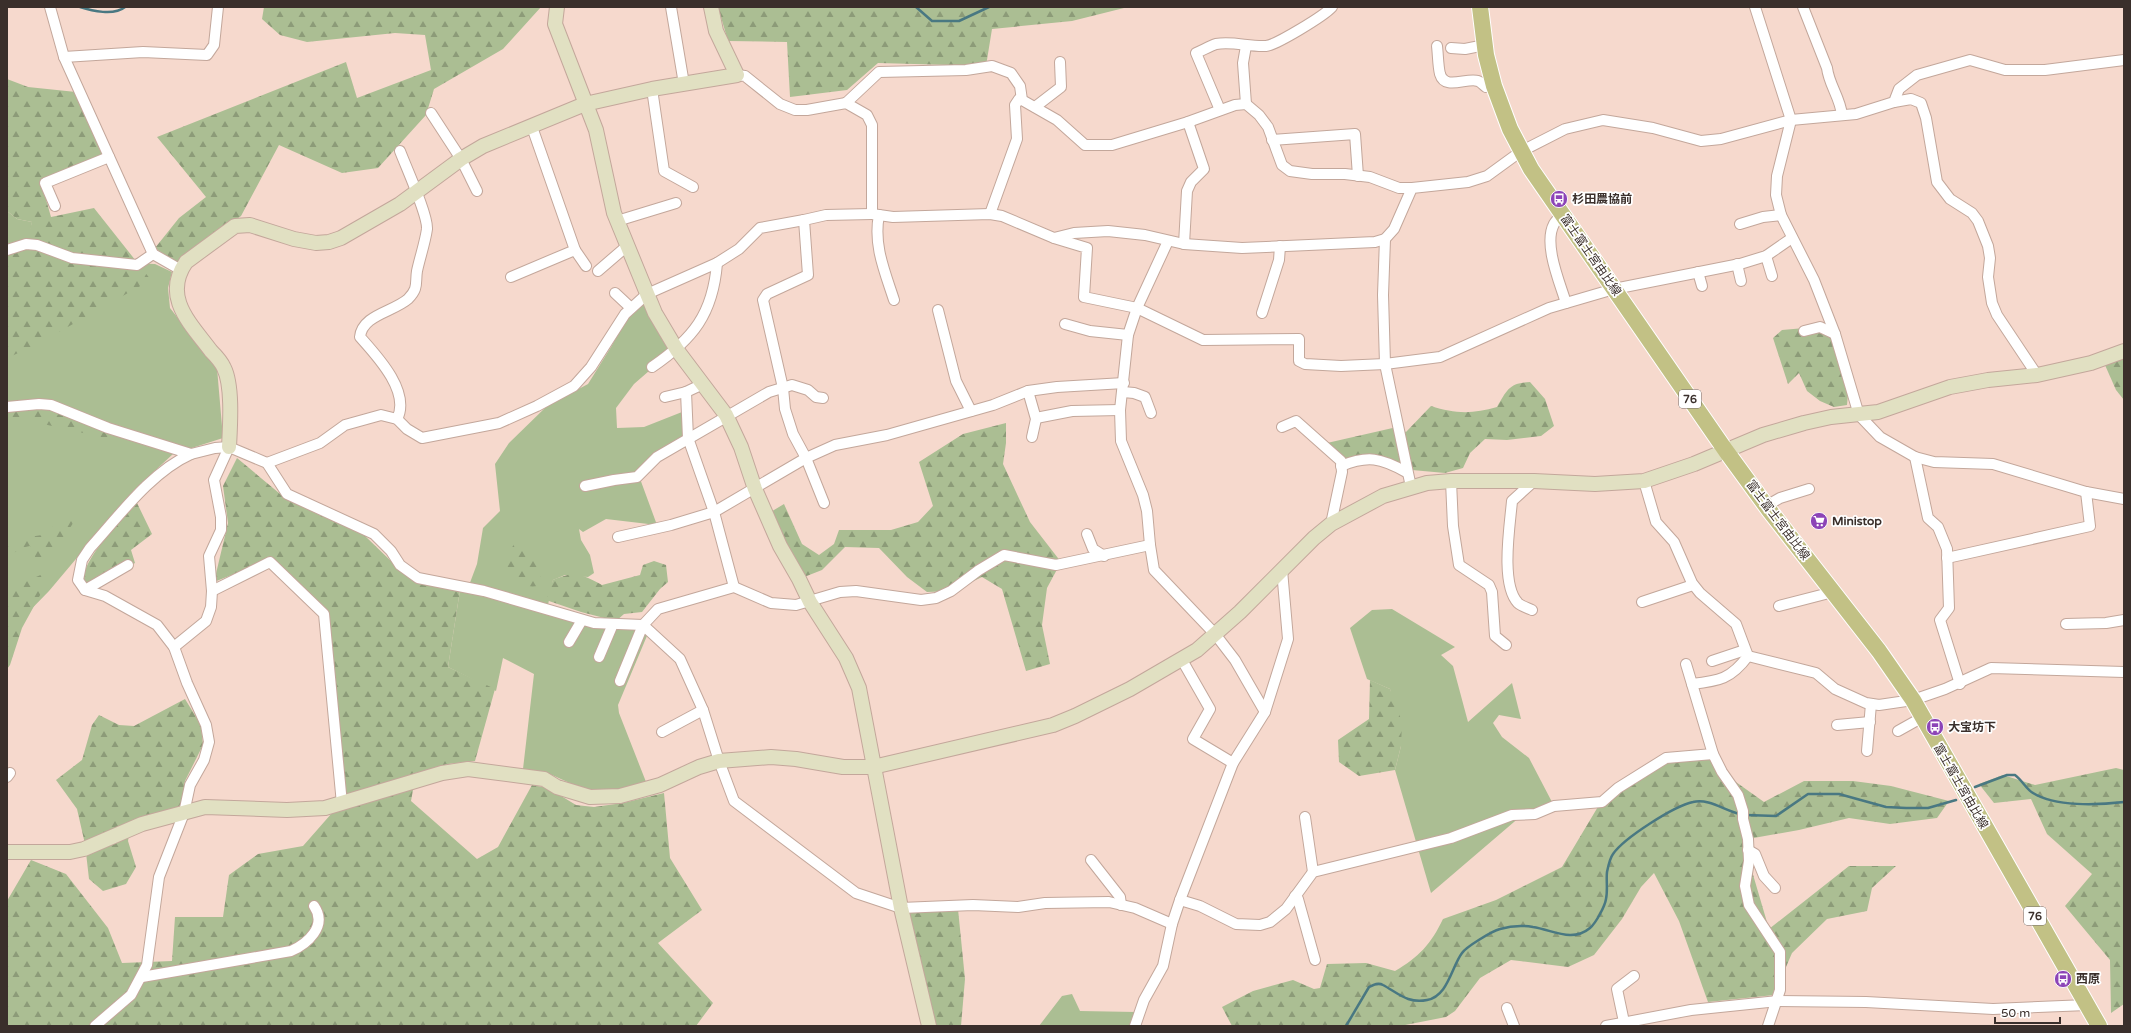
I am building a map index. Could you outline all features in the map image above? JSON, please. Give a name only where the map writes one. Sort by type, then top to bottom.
[{"type":"main road","name":"富士富士宮由比線","points":[[1480,7],[1485,45],[1494,86],[1520,152],[1726,451],[1766,506],[1879,651],[1913,700],[2098,1026]]},
{"type":"street","points":[[50,7],[64,57],[153,254],[181,270]]},
{"type":"street","points":[[64,57],[143,52],[207,55],[214,45],[218,7]]},
{"type":"street","points":[[557,7],[555,24],[596,130],[610,197],[617,221],[647,294],[663,329],[726,415],[741,447],[755,489],[780,546],[810,602],[846,658],[856,680],[863,707],[873,767],[901,908],[929,1026]]},
{"type":"street","points":[[671,7],[684,84]]},
{"type":"street","points":[[711,7],[716,31],[737,75]]},
{"type":"street","points":[[1220,110],[1196,53],[1214,45],[1226,43],[1246,46],[1271,45],[1318,18],[1332,7]]},
{"type":"street","points":[[1755,7],[1792,120],[1776,181],[1782,215],[1814,280],[1835,334],[1859,414],[1880,437],[1915,458],[1934,462],[1992,464],[2086,492],[2124,499]]},
{"type":"street","points":[[1803,7],[1827,68],[1828,75],[1841,102],[1842,115]]},
{"type":"street","points":[[1451,48],[1465,49],[1485,45]]},
{"type":"street","points":[[1246,46],[1244,63],[1246,104],[1268,127],[1282,165],[1290,170],[1312,174],[1370,177],[1399,188],[1468,182],[1487,176],[1520,152],[1565,129],[1603,120],[1653,128],[1701,141],[1721,139],[1792,120],[1868,111],[1911,98],[1921,103],[1926,118],[1937,182],[1950,199],[1972,213],[1978,221],[1988,246],[1990,258],[1988,277],[1992,303],[2001,322],[2037,375]]},
{"type":"street","points":[[1437,46],[1440,74],[1447,82],[1456,83],[1478,81],[1486,87],[1494,86]]},
{"type":"street","points":[[1894,102],[1899,90],[1917,75],[1970,60],[2005,70],[2045,70],[2124,60]]},
{"type":"street","points":[[1035,107],[1061,87],[1060,62]]},
{"type":"street","points":[[174,647],[206,621],[211,607],[212,590],[210,556],[221,530],[221,517],[214,480],[229,447],[230,408],[225,369],[181,309],[177,297],[176,283],[186,262],[236,226],[250,225],[294,239],[316,243],[329,242],[341,238],[382,216],[417,193],[460,159],[483,146],[585,104],[652,89],[737,75],[745,76],[780,104],[795,110],[807,110],[846,102],[879,72],[966,70],[992,66],[1011,73],[1020,86],[1022,100]]},
{"type":"street","points":[[652,89],[664,171],[693,187]]},
{"type":"street","points":[[990,214],[1017,139],[1015,105],[1019,99],[1057,120],[1085,145],[1112,146],[1188,122],[1220,110],[1246,104]]},
{"type":"street","points":[[846,102],[867,115],[872,125],[878,251],[894,300]]},
{"type":"street","points":[[431,113],[460,159],[477,191]]},
{"type":"street","points":[[1184,244],[1187,191],[1191,182],[1204,169],[1188,122]]},
{"type":"street","points":[[532,127],[575,250],[586,266]]},
{"type":"street","points":[[1272,140],[1355,134],[1358,176]]},
{"type":"street","points":[[397,419],[401,412],[402,402],[386,366],[360,337],[361,328],[367,322],[409,298],[418,284],[417,273],[427,228],[417,193],[400,151]]},
{"type":"street","points":[[54,206],[45,184],[109,157]]},
{"type":"street","points":[[1054,238],[1074,233],[1108,231],[1145,235],[1184,244],[1242,248],[1375,242],[1385,239],[1394,229],[1412,188]]},
{"type":"street","points":[[617,221],[676,203]]},
{"type":"street","points":[[267,463],[320,443],[345,425],[381,415],[397,419],[407,429],[422,438],[487,427],[537,406],[574,386],[591,367],[624,314],[647,294],[717,263],[739,249],[760,228],[826,215],[876,214],[893,217],[990,214],[1002,216],[1054,238],[1087,248],[1084,297],[1138,308],[1203,340],[1299,339],[1299,360],[1305,364],[1341,366],[1385,364],[1440,357],[1549,308],[1614,289],[1737,264],[1766,256],[1792,238]]},
{"type":"street","points":[[1563,214],[1554,224],[1551,243],[1553,259],[1566,303]]},
{"type":"street","points":[[1740,224],[1763,217],[1782,215]]},
{"type":"street","points":[[804,220],[808,275],[767,294],[763,300],[783,388],[785,409],[793,434],[806,458],[824,503]]},
{"type":"street","points":[[1385,239],[1383,295],[1385,364],[1406,472],[1411,487]]},
{"type":"street","points":[[1168,241],[1138,308],[1128,335],[1120,410],[1121,441],[1144,495],[1154,570],[1215,634],[1235,660],[1265,712]]},
{"type":"street","points":[[7,250],[26,244],[37,245],[72,258],[136,265],[153,254]]},
{"type":"street","points":[[598,271],[627,246]]},
{"type":"street","points":[[1262,312],[1279,260],[1280,246]]},
{"type":"street","points":[[512,277],[575,250]]},
{"type":"street","points":[[1766,256],[1772,276]]},
{"type":"street","points":[[652,367],[677,350],[690,336],[709,306],[717,263]]},
{"type":"street","points":[[1737,264],[1741,281]]},
{"type":"street","points":[[1698,272],[1702,286]]},
{"type":"street","points":[[615,293],[631,308]]},
{"type":"street","points":[[938,310],[956,381],[971,411]]},
{"type":"street","points":[[1065,324],[1090,331],[1128,335]]},
{"type":"street","points":[[1804,331],[1820,327],[1835,334]]},
{"type":"street","points":[[7,852],[70,852],[84,849],[142,824],[205,807],[287,810],[325,808],[442,773],[468,769],[544,779],[557,787],[590,797],[620,796],[660,786],[699,766],[719,761],[772,757],[796,759],[843,767],[873,767],[1053,725],[1130,689],[1182,660],[1240,612],[1314,538],[1331,524],[1382,496],[1411,487],[1451,481],[1534,481],[1594,484],[1644,481],[1694,464],[1784,429],[1831,417],[1878,412],[1950,388],[1988,380],[2037,375],[2091,364],[2124,351]]},
{"type":"street","points":[[665,397],[686,392],[703,384]]},
{"type":"street","points":[[585,486],[637,477],[657,457],[726,415],[769,392],[792,385],[808,390],[816,397],[823,398]]},
{"type":"street","points":[[618,537],[671,525],[714,512],[806,458],[835,445],[887,436],[993,405],[1028,391],[1057,387],[1123,388],[1145,397],[1151,413]]},
{"type":"street","points":[[1028,391],[1036,418],[1032,437]]},
{"type":"street","points":[[686,392],[688,438],[714,512],[734,587]]},
{"type":"street","points":[[7,408],[39,404],[51,405],[108,428],[191,454]]},
{"type":"street","points":[[1036,418],[1072,411],[1120,410]]},
{"type":"street","points":[[1282,427],[1296,421],[1341,461],[1342,472],[1331,524]]},
{"type":"street","points":[[95,1026],[131,995],[142,977],[147,965],[152,942],[159,877],[184,813],[190,785],[204,760],[209,742],[206,725],[187,684],[174,647],[157,625],[105,596],[85,590],[78,580],[82,560],[90,548],[169,466],[191,454],[215,448],[229,447],[267,463],[287,494],[366,529],[391,551],[400,565],[418,578],[484,592],[594,623],[643,625],[680,659],[703,710],[719,761],[734,801],[856,893],[901,908],[973,905],[1018,907],[1045,903],[1109,902],[1135,908],[1172,924]]},
{"type":"street","points":[[1341,466],[1356,460],[1368,458],[1389,462],[1406,472]]},
{"type":"street","points":[[1915,458],[1928,518],[1938,526],[1947,549],[1949,608],[1940,620],[1960,684]]},
{"type":"street","points":[[1451,481],[1453,526],[1460,565],[1489,585],[1492,592],[1495,636],[1506,645]]},
{"type":"street","points":[[1532,610],[1518,603],[1512,594],[1509,581],[1508,542],[1512,501],[1534,481]]},
{"type":"street","points":[[1644,481],[1656,522],[1674,542],[1693,585],[1736,624],[1746,653],[1740,666],[1719,681],[1692,684]]},
{"type":"street","points":[[1766,506],[1780,498],[1809,489]]},
{"type":"street","points":[[1947,558],[2090,526],[2086,492]]},
{"type":"street","points":[[1086,534],[1093,549],[1104,556]]},
{"type":"street","points":[[620,682],[643,625],[658,609],[734,587],[771,603],[796,605],[840,592],[921,600],[936,598],[952,591],[979,570],[1004,555],[1056,565],[1150,545]]},
{"type":"street","points":[[212,590],[270,562],[324,614],[342,804]]},
{"type":"street","points":[[85,590],[128,565]]},
{"type":"street","points":[[1135,1026],[1144,1000],[1163,966],[1172,924],[1180,900],[1233,763],[1265,712],[1288,639],[1282,570]]},
{"type":"street","points":[[1642,602],[1693,585]]},
{"type":"street","points":[[1779,606],[1833,592]]},
{"type":"street","points":[[569,642],[582,620]]},
{"type":"street","points":[[2066,624],[2106,623],[2124,620]]},
{"type":"street","points":[[599,657],[613,624]]},
{"type":"street","points":[[1712,661],[1746,653],[1816,673],[1835,689],[1871,704],[1886,705],[1913,700],[1960,684],[1991,668],[2124,672]]},
{"type":"street","points":[[1182,660],[1210,709],[1193,739],[1233,763]]},
{"type":"street","points":[[1686,664],[1713,754],[1722,772],[1738,795],[1748,839],[1749,861],[1745,886],[1749,905],[1780,952],[1780,990],[1778,1001],[1769,1025]]},
{"type":"street","points":[[1867,752],[1871,704]]},
{"type":"street","points":[[662,732],[703,710]]},
{"type":"street","points":[[1898,731],[1923,717]]},
{"type":"street","points":[[1837,725],[1870,722]]},
{"type":"street","points":[[1180,900],[1200,906],[1236,924],[1260,925],[1270,922],[1286,909],[1313,872],[1451,838],[1512,815],[1535,814],[1554,806],[1602,802],[1618,788],[1666,758],[1713,754]]},
{"type":"street","points":[[1305,817],[1313,872]]},
{"type":"street","points":[[1748,850],[1755,854],[1764,876],[1775,888]]},
{"type":"street","points":[[1091,860],[1120,897],[1121,905]]},
{"type":"street","points":[[1295,896],[1298,899],[1315,960]]},
{"type":"street","points":[[142,977],[291,951],[305,944],[314,934],[318,920],[317,910],[314,906]]},
{"type":"street","points":[[1624,1022],[1617,989],[1634,976]]},
{"type":"street","points":[[1606,1026],[1691,1010],[1778,1001],[1866,1002],[1993,1009],[2087,1005]]},
{"type":"street","points":[[1507,1008],[1514,1026]]},
{"type":"green space","points":[[264,7],[541,7],[503,49],[434,89],[426,115],[378,168],[342,173],[279,145],[241,216],[176,263],[155,248],[179,218],[206,197],[157,137],[346,62],[357,98],[431,70],[425,35],[395,33],[307,42],[280,35],[262,19]]},
{"type":"green space","points":[[718,7],[1128,7],[1072,21],[992,29],[986,66],[878,63],[847,90],[790,97],[787,42],[728,41]]},
{"type":"green space","points":[[7,79],[28,87],[76,92],[102,155],[42,185],[51,217],[94,208],[151,280],[34,346],[7,358],[7,248],[26,244],[32,222],[17,219],[7,211]]},
{"type":"green space","points":[[7,211],[17,219],[32,222],[28,245],[7,248]]},
{"type":"green space","points":[[108,262],[155,264],[172,272],[168,288],[170,308],[217,368],[223,438],[173,454],[134,490],[49,591],[7,634],[7,346]]},
{"type":"green space","points":[[644,302],[672,351],[634,384],[616,408],[617,428],[644,427],[682,412],[688,440],[639,476],[657,525],[606,519],[583,532],[579,529],[581,540],[590,555],[594,573],[588,577],[565,575],[553,580],[548,605],[468,588],[477,564],[483,528],[500,511],[495,464],[509,443],[547,406],[588,384],[625,322]]},
{"type":"green space","points":[[1827,326],[1848,394],[1847,405],[1834,407],[1820,401],[1807,391],[1799,373],[1788,384],[1773,338],[1782,330]]},
{"type":"green space","points":[[2124,358],[2124,400],[2116,390],[2105,365]]},
{"type":"green space","points":[[1530,382],[1545,399],[1554,426],[1541,436],[1507,440],[1485,439],[1470,453],[1463,468],[1445,473],[1412,470],[1345,460],[1327,443],[1397,427],[1406,432],[1431,406],[1456,412],[1472,412],[1497,407],[1509,388],[1517,384]]},
{"type":"green space","points":[[7,407],[52,411],[117,434],[110,439],[21,419],[7,421]]},
{"type":"green space","points":[[1006,423],[1006,443],[1003,464],[1030,522],[1061,562],[1047,588],[1042,625],[1050,664],[1026,671],[1002,589],[982,577],[953,591],[927,592],[907,577],[879,548],[845,547],[822,570],[799,579],[769,513],[784,504],[802,544],[819,555],[834,544],[839,530],[891,530],[918,522],[933,506],[919,462],[963,434]]},
{"type":"green space","points":[[237,458],[285,498],[364,535],[394,564],[460,590],[448,667],[495,689],[475,761],[448,764],[416,773],[411,801],[477,859],[498,847],[532,785],[548,788],[576,805],[594,807],[623,803],[664,793],[670,858],[702,910],[658,943],[713,1003],[696,1026],[7,1026],[7,901],[31,860],[66,874],[108,928],[122,963],[172,961],[175,917],[223,917],[229,875],[258,854],[303,846],[346,797],[329,613],[272,559],[214,582],[228,523],[223,486]]},
{"type":"green space","points":[[137,503],[152,534],[131,550],[135,563],[95,586],[83,581],[89,561],[104,540]]},
{"type":"green space","points":[[65,517],[75,520],[49,561],[37,561],[30,546],[21,548],[7,558],[7,546],[16,539],[42,535]]},
{"type":"green space","points":[[515,542],[530,549],[539,558],[541,570],[538,586],[526,586],[521,584],[510,572],[505,561]]},
{"type":"green space","points":[[654,561],[666,565],[668,582],[660,589],[642,612],[624,614],[616,621],[581,612],[546,600],[553,580],[561,577],[573,574],[589,578],[602,585],[640,575],[643,565]]},
{"type":"green space","points":[[45,573],[50,577],[22,628],[10,665],[7,669],[7,590]]},
{"type":"green space","points":[[460,590],[563,614],[635,623],[649,631],[618,705],[619,713],[648,787],[594,794],[552,775],[523,769],[534,674],[503,658],[496,691],[448,667]]},
{"type":"green space","points":[[1392,609],[1455,647],[1441,655],[1453,666],[1468,722],[1512,683],[1521,719],[1499,715],[1493,723],[1502,737],[1529,758],[1552,802],[1521,816],[1431,893],[1395,770],[1401,746],[1390,689],[1367,679],[1350,628],[1372,610]]},
{"type":"green space","points":[[1370,680],[1390,689],[1402,722],[1401,746],[1395,770],[1359,776],[1339,762],[1338,740],[1369,719]]},
{"type":"green space","points":[[185,699],[201,725],[203,745],[185,781],[182,804],[175,809],[152,814],[131,822],[128,841],[136,867],[126,884],[103,891],[89,879],[85,844],[77,809],[56,780],[82,760],[92,725],[99,715],[119,725],[134,726]]},
{"type":"green space","points":[[1710,756],[1719,770],[1764,802],[1804,781],[1853,781],[1891,786],[1949,801],[1937,818],[1890,824],[1849,818],[1799,830],[1748,839],[1749,861],[1769,929],[1849,866],[1896,866],[1872,888],[1867,911],[1827,919],[1792,953],[1774,995],[1708,1002],[1679,921],[1654,873],[1641,887],[1622,919],[1594,955],[1568,967],[1511,960],[1480,978],[1455,1011],[1446,1017],[1400,1026],[1232,1026],[1222,1007],[1253,991],[1293,980],[1314,989],[1320,988],[1327,964],[1366,963],[1395,971],[1424,949],[1434,936],[1443,919],[1496,900],[1562,867],[1602,800],[1661,761]]},
{"type":"green space","points":[[2116,768],[2124,770],[2124,1004],[2111,1013],[2110,960],[2065,906],[2092,874],[2047,834],[2031,799],[1994,803],[1979,784],[2003,775],[2035,785]]},
{"type":"green space","points":[[958,909],[965,979],[961,1026],[931,1026],[905,913]]},
{"type":"green space","points":[[1072,994],[1080,1011],[1136,1012],[1132,1026],[1039,1026],[1062,996]]},
{"type":"waterway","points":[[80,7],[103,12],[120,10],[125,7]]},
{"type":"waterway","points":[[916,7],[932,21],[959,21],[989,7]]},
{"type":"waterway","points":[[1975,787],[2007,775],[2015,775],[2033,793],[2042,798],[2053,801],[2077,804],[2124,802]]},
{"type":"waterway","points":[[1746,815],[1776,816],[1808,794],[1839,794],[1886,807],[1906,808],[1928,808],[1956,800]]},
{"type":"waterway","points":[[1346,1026],[1369,987],[1376,984],[1381,984],[1409,999],[1420,1001],[1434,997],[1440,993],[1448,981],[1458,959],[1464,950],[1496,930],[1508,927],[1525,926],[1562,934],[1576,935],[1590,928],[1602,910],[1605,902],[1607,892],[1607,872],[1613,854],[1627,840],[1662,816],[1685,805],[1699,801],[1711,803],[1740,814]]},
{"type":"place","name":"杉田農協前","points":[[1559,199]]},
{"type":"place","name":"Ministop","points":[[1819,521]]},
{"type":"place","name":"大宝坊下","points":[[1935,727]]},
{"type":"place","name":"西原","points":[[2063,979]]}]
